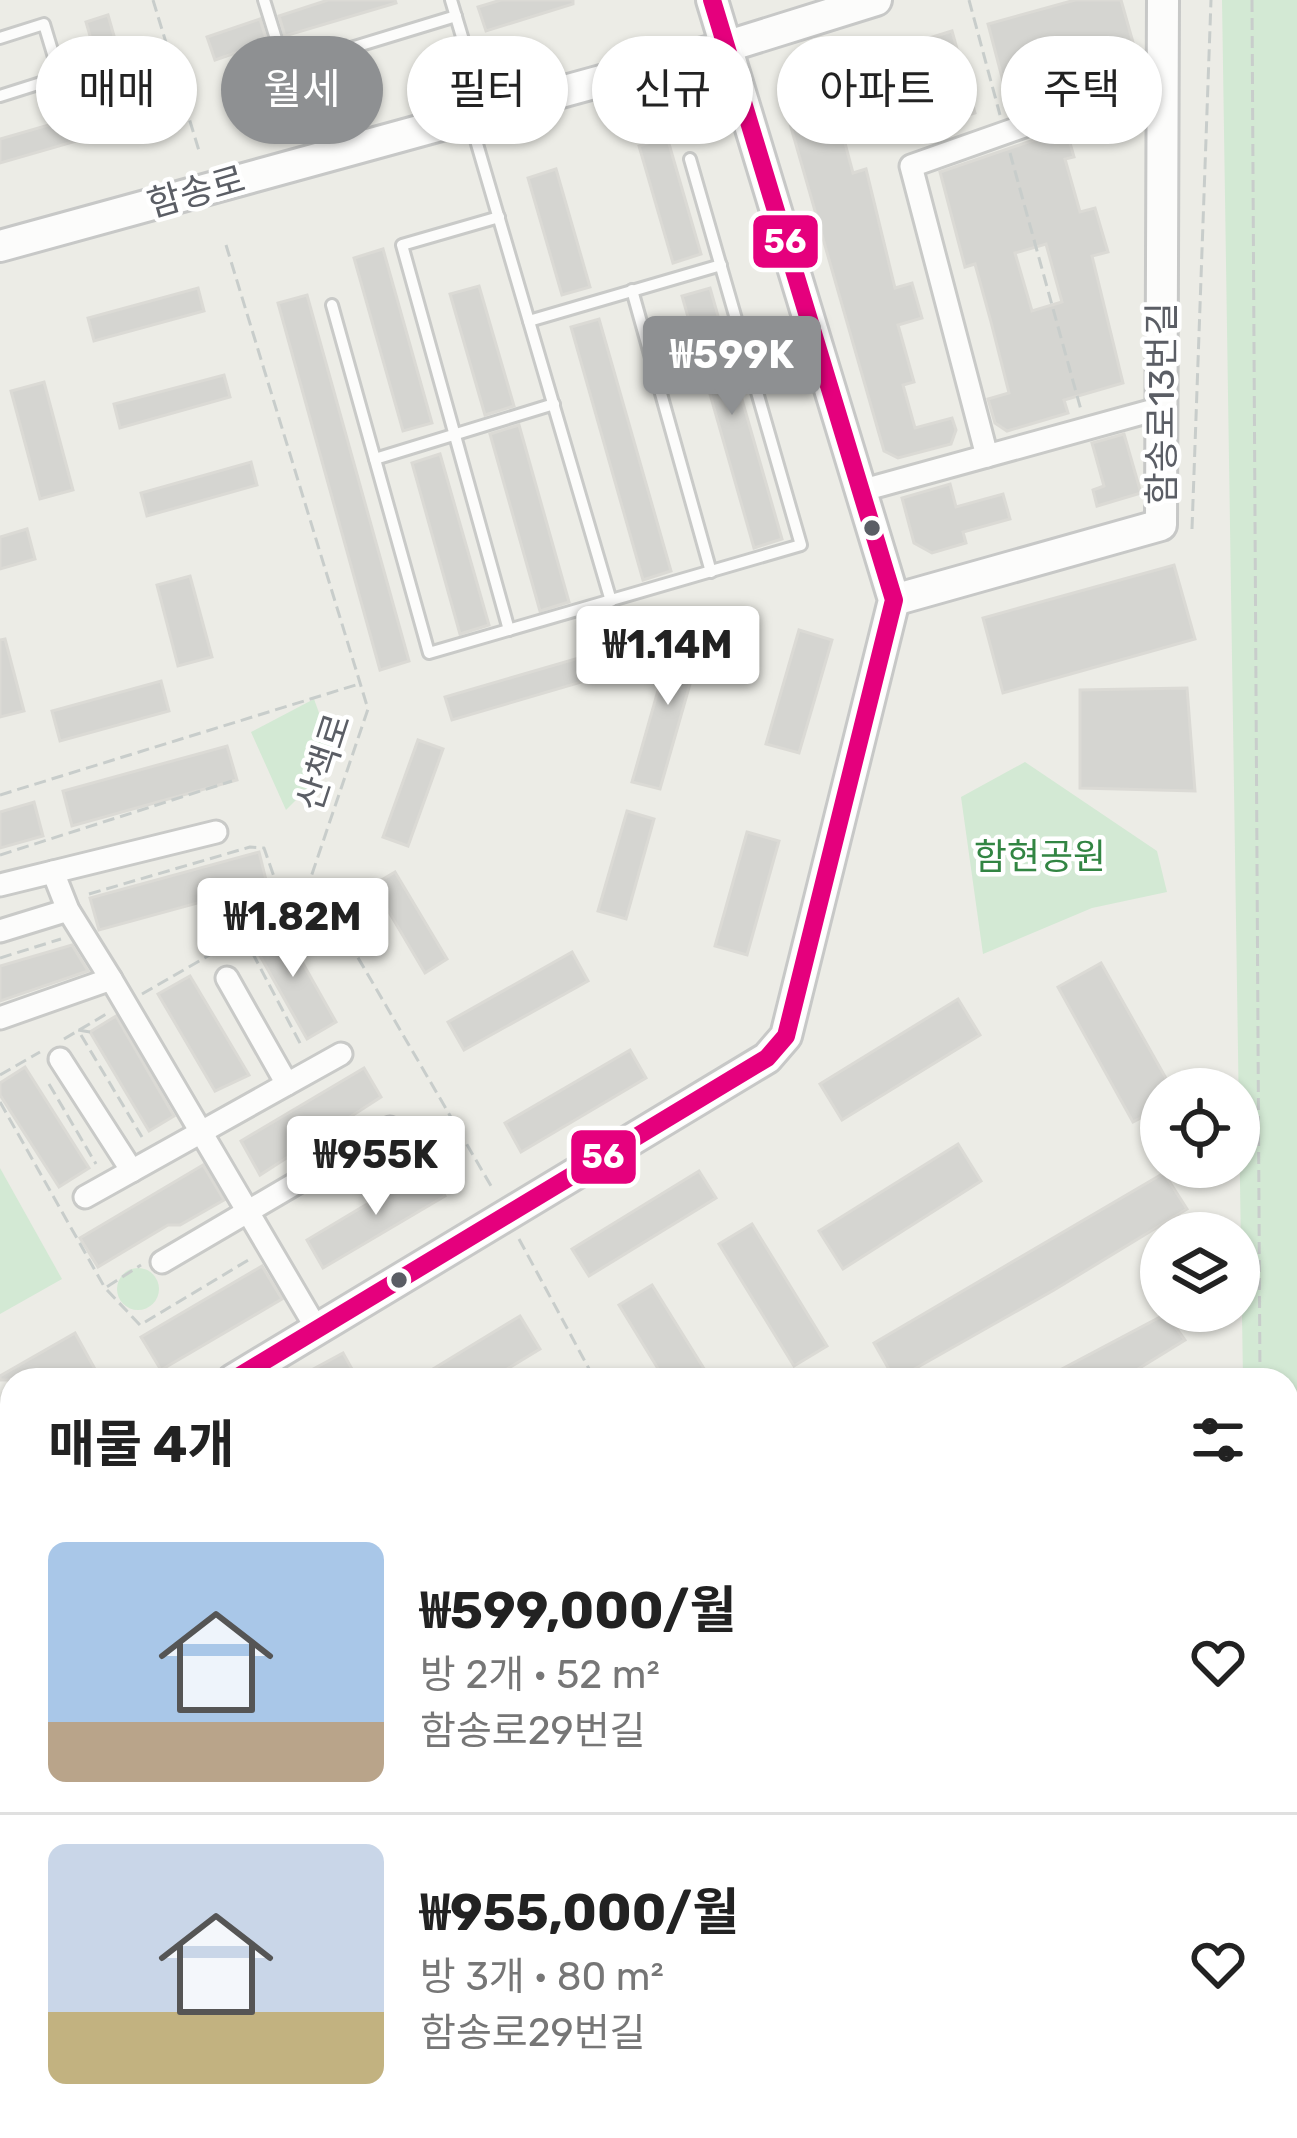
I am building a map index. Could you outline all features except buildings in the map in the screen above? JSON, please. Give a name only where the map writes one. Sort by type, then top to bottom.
[{"type":"street","points":[[712,0],[722,36]]},
{"type":"street","name":"함송로","points":[[753,38],[876,0]]},
{"type":"street","name":"함송로13번길","points":[[894,600],[1161,525],[1163,0]]},
{"type":"street","name":"함송로","points":[[0,246],[407,132]]},
{"type":"street","points":[[988,456],[911,166],[1001,134]]},
{"type":"street","points":[[254,1368],[767,1058],[786,1036],[894,600],[753,139]]},
{"type":"street","points":[[860,490],[1161,408]]},
{"type":"street","points":[[0,885],[216,832]]},
{"type":"street","points":[[53,872],[68,910],[318,1331]]},
{"type":"street","points":[[0,931],[68,910]]},
{"type":"street","points":[[227,978],[287,1084]]},
{"type":"street","points":[[0,1018],[111,979]]},
{"type":"street","points":[[85,1197],[341,1054]]},
{"type":"street","points":[[54,1055],[132,1171]]},
{"type":"street","points":[[153,1263],[250,1213],[390,1128]]},
{"type":"lane","points":[[264,0],[275,36]]},
{"type":"lane","points":[[451,0],[460,36]]},
{"type":"lane","points":[[383,38],[456,16]]},
{"type":"lane","points":[[0,38],[44,25],[60,77],[0,96]]},
{"type":"lane","points":[[483,144],[499,217],[611,601]]},
{"type":"lane","points":[[332,305],[429,653],[801,545],[690,159]]},
{"type":"lane","points":[[499,217],[402,244],[509,630]]},
{"type":"lane","points":[[530,320],[721,265]]},
{"type":"lane","points":[[632,290],[711,572]]},
{"type":"lane","points":[[375,459],[554,404]]},
{"type":"path","points":[[153,0],[200,154]]},
{"type":"path","points":[[969,0],[1001,118]]},
{"type":"path","points":[[1192,529],[1211,0]]},
{"type":"path","points":[[1252,0],[1260,1368]]},
{"type":"path","points":[[1008,144],[1086,429]]},
{"type":"path","name":"산책로","points":[[226,245],[368,709],[310,877],[319,892]]},
{"type":"path","points":[[0,795],[360,684]]},
{"type":"path","points":[[0,855],[232,781]]},
{"type":"path","points":[[89,894],[250,847],[264,848],[286,911]]},
{"type":"path","points":[[0,1075],[54,1055],[78,1030],[319,892],[494,1191]]},
{"type":"path","points":[[0,958],[81,932]]},
{"type":"path","points":[[243,936],[301,1045]]},
{"type":"path","points":[[78,1030],[90,1032]]},
{"type":"path","points":[[78,1030],[142,1137]]},
{"type":"path","points":[[54,1055],[96,1164]]},
{"type":"path","points":[[0,1102],[105,1288],[140,1325],[265,1250]]},
{"type":"path","points":[[518,1238],[588,1368]]},
{"type":"path","points":[[105,1288],[153,1263]]},
{"type":"green space","points":[[1222,0],[1297,0],[1297,1368],[1243,1368],[1242,1332],[1260,1332],[1260,1212],[1240,1212],[1240,1188],[1260,1188],[1260,1068],[1238,1068]]},
{"type":"green space","points":[[314,699],[336,760],[286,810],[251,732]]},
{"type":"green space","name":"함현공원","points":[[1025,762],[1157,851],[1167,892],[1092,908],[983,954],[961,797]]},
{"type":"green space","points":[[0,1168],[62,1279],[0,1314]]},
{"type":"green space","points":[[138,1268],[153,1274],[159,1289],[153,1304],[138,1310],[123,1304],[117,1289],[123,1274]]},
{"type":"transit line","name":"56","points":[[253,1368],[767,1058],[786,1036],[894,600],[712,0]]}]
